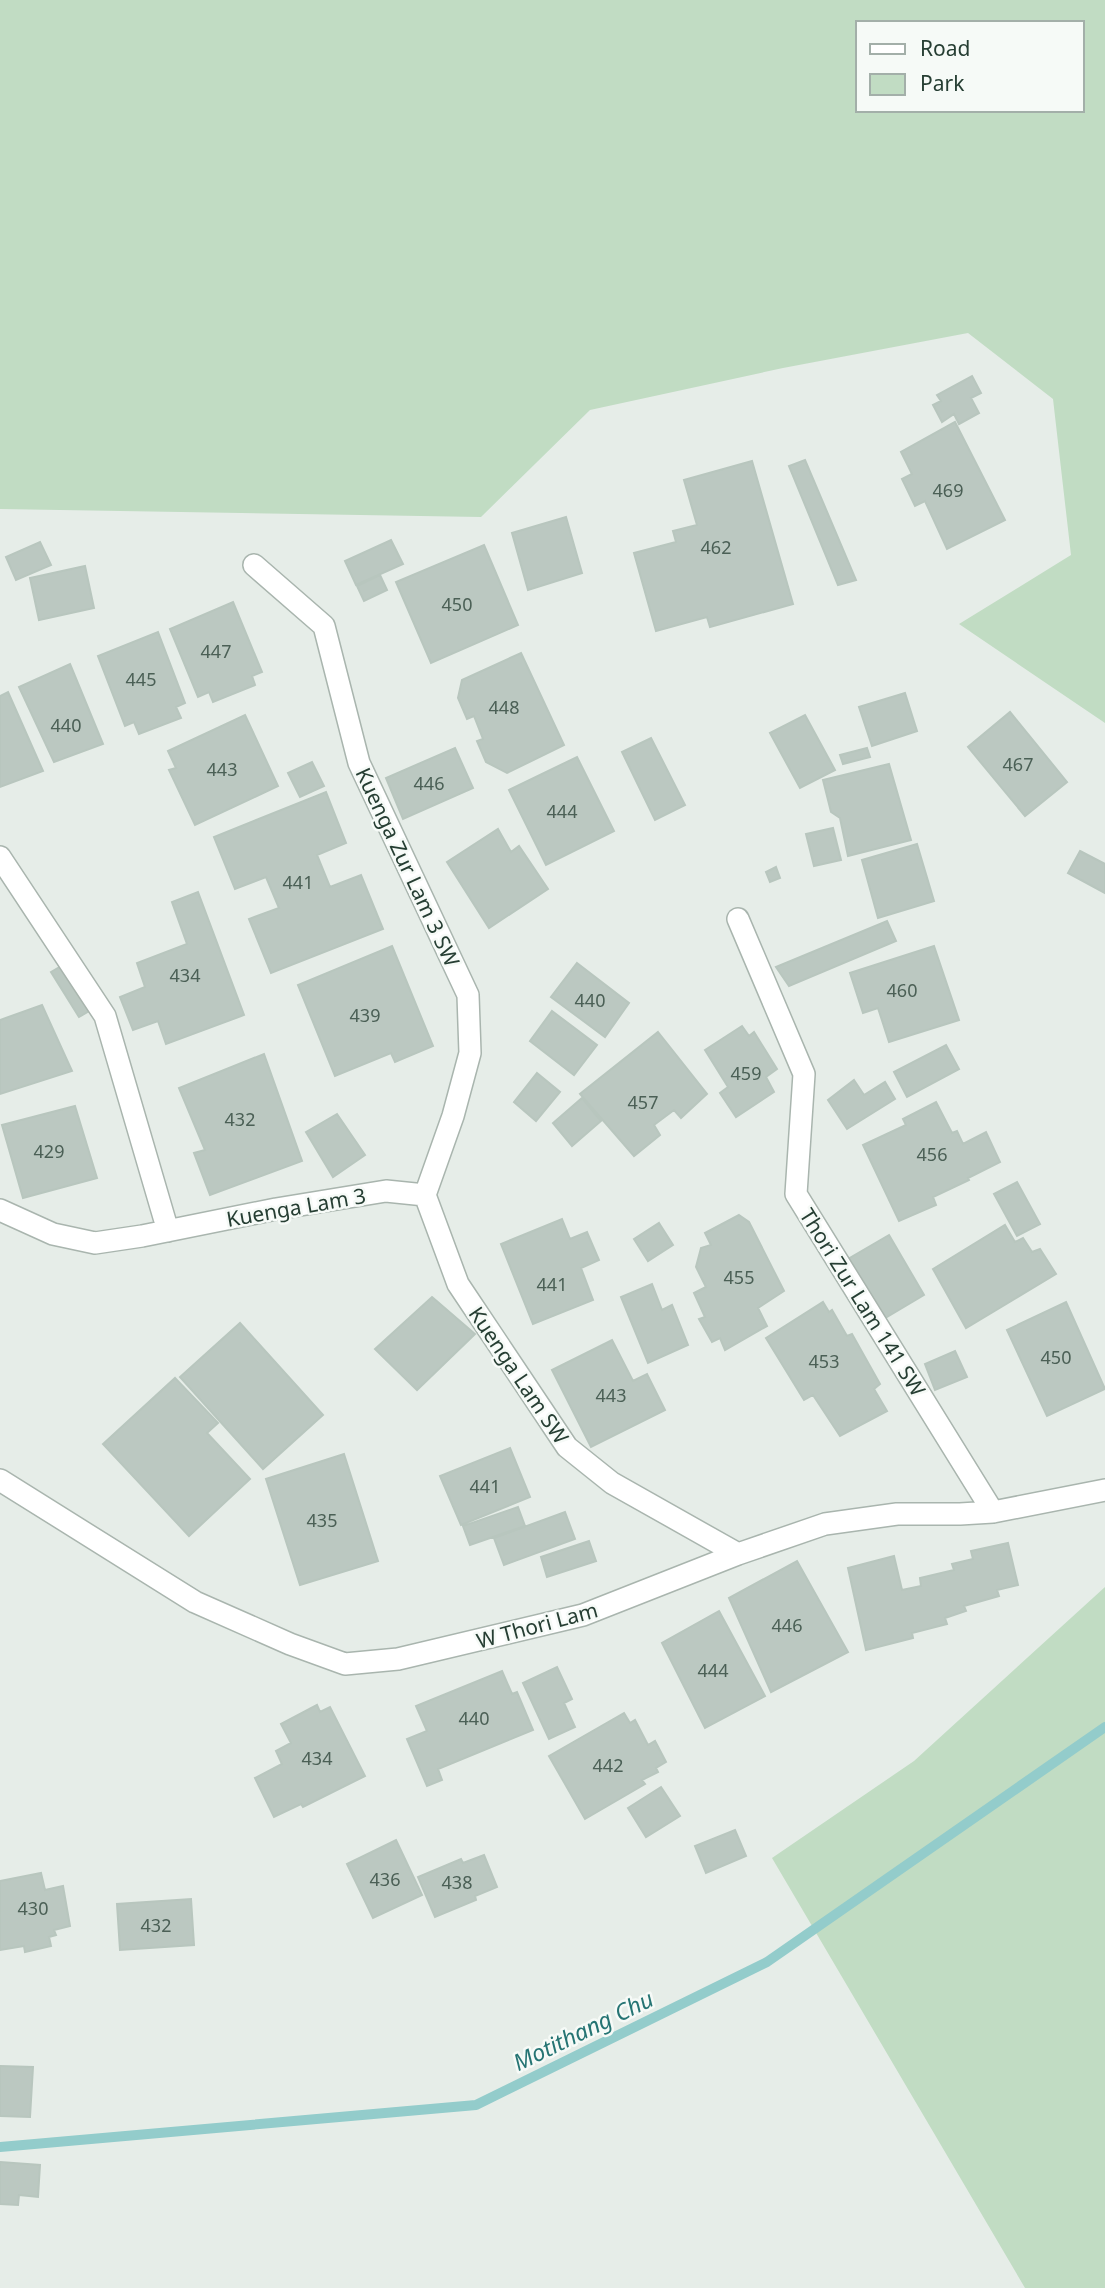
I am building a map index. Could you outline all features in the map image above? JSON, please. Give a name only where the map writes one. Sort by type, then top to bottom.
[{"type":"street","name":"Kuenga Zur Lam 3 SW","points":[[254,565],[324,626],[359,763],[468,995],[470,1053],[453,1116],[425,1195]]},
{"type":"street","points":[[0,857],[104,1016],[168,1231],[95,1243],[53,1234],[0,1210]]},
{"type":"street","name":"Thori Zur Lam 141 SW","points":[[738,919],[804,1074],[796,1195],[993,1512]]},
{"type":"street","name":"Kuenga Lam 3","points":[[168,1231],[276,1209],[386,1191],[425,1195]]},
{"type":"street","name":"Kuenga Lam SW","points":[[425,1195],[458,1284],[567,1447],[612,1483],[738,1554]]},
{"type":"street","name":"W Thori Lam","points":[[0,1480],[195,1602],[290,1644],[345,1664],[398,1659],[583,1615],[738,1554],[825,1524],[897,1514],[993,1512],[1105,1490]]},
{"type":"green space","points":[[0,0],[1105,0],[1105,723],[959,624],[1071,555],[1053,399],[968,333],[783,368],[590,410],[481,517],[0,509]]},
{"type":"green space","points":[[1105,1587],[1105,2288],[1025,2288],[772,1858],[914,1761]]},
{"type":"building","points":[[972,376],[981,393],[971,398],[979,413],[959,424],[954,414],[942,422],[933,405],[941,401],[937,395]]},
{"type":"building","points":[[955,422],[1005,520],[947,549],[925,501],[915,506],[902,479],[912,474],[901,452]]},
{"type":"building","points":[[805,460],[856,580],[838,585],[789,466]]},
{"type":"building","points":[[752,461],[793,604],[710,627],[707,617],[656,631],[634,553],[676,542],[673,531],[697,525],[684,480]]},
{"type":"building","points":[[566,517],[582,573],[528,590],[512,533]]},
{"type":"building","points":[[391,540],[403,564],[356,585],[345,561]]},
{"type":"building","points":[[40,542],[51,565],[16,580],[6,557]]},
{"type":"building","points":[[484,545],[518,625],[431,663],[396,582]]},
{"type":"building","points":[[85,566],[94,608],[39,620],[30,578]]},
{"type":"building","points":[[380,575],[387,590],[364,601],[357,586]]},
{"type":"building","points":[[233,602],[262,672],[252,676],[255,685],[213,702],[209,692],[198,697],[170,629]]},
{"type":"building","points":[[158,632],[185,703],[176,707],[181,718],[139,734],[134,722],[125,726],[98,656]]},
{"type":"building","points":[[521,653],[564,745],[507,773],[486,762],[477,741],[483,739],[474,716],[467,719],[458,698],[462,680]]},
{"type":"building","points":[[70,664],[103,744],[54,762],[19,687]]},
{"type":"building","points":[[8,692],[43,771],[0,787],[0,696]]},
{"type":"building","points":[[905,693],[917,731],[872,746],[859,707]]},
{"type":"building","points":[[1010,712],[1067,782],[1025,816],[968,747]]},
{"type":"building","points":[[245,715],[278,786],[195,825],[169,770],[176,768],[168,751]]},
{"type":"building","points":[[805,715],[835,770],[800,788],[770,733]]},
{"type":"building","points":[[651,738],[685,805],[655,820],[622,752]]},
{"type":"building","points":[[455,748],[473,788],[403,819],[386,778]]},
{"type":"building","points":[[867,748],[870,757],[843,764],[840,755]]},
{"type":"building","points":[[577,757],[614,831],[546,865],[509,790]]},
{"type":"building","points":[[312,762],[324,786],[300,797],[288,773]]},
{"type":"building","points":[[889,764],[911,840],[848,856],[840,818],[831,812],[823,780]]},
{"type":"building","points":[[326,792],[346,843],[317,855],[330,887],[361,875],[383,929],[271,973],[249,919],[279,908],[266,877],[235,889],[214,837]]},
{"type":"building","points":[[833,828],[841,860],[814,866],[806,834]]},
{"type":"building","points":[[498,829],[511,852],[519,846],[548,889],[489,928],[447,862]]},
{"type":"building","points":[[917,844],[934,901],[878,918],[862,860]]},
{"type":"building","points":[[1080,851],[1105,864],[1105,893],[1068,873]]},
{"type":"building","points":[[776,867],[780,878],[770,882],[766,872]]},
{"type":"building","points":[[198,892],[244,1015],[166,1044],[158,1021],[133,1030],[120,997],[145,987],[137,963],[187,944],[172,902]]},
{"type":"building","points":[[887,921],[896,941],[789,986],[776,967]]},
{"type":"building","points":[[392,946],[433,1046],[395,1062],[391,1053],[335,1076],[298,985]]},
{"type":"building","points":[[934,946],[959,1020],[889,1042],[878,1008],[863,1013],[850,973]]},
{"type":"building","points":[[68,962],[96,1007],[79,1017],[51,972]]},
{"type":"building","points":[[577,963],[629,1003],[605,1037],[551,997]]},
{"type":"building","points":[[42,1005],[72,1071],[0,1094],[0,1020]]},
{"type":"building","points":[[552,1011],[597,1045],[574,1075],[530,1041]]},
{"type":"building","points":[[742,1026],[749,1036],[754,1032],[777,1069],[766,1077],[774,1092],[736,1117],[720,1093],[728,1087],[705,1050]]},
{"type":"building","points":[[658,1032],[707,1094],[681,1118],[674,1110],[654,1125],[660,1135],[634,1156],[580,1094]]},
{"type":"building","points":[[946,1045],[959,1069],[907,1097],[894,1072]]},
{"type":"building","points":[[264,1054],[302,1161],[210,1195],[194,1153],[205,1150],[179,1088]]},
{"type":"building","points":[[537,1073],[560,1092],[536,1121],[514,1102]]},
{"type":"building","points":[[854,1080],[864,1095],[885,1082],[895,1099],[847,1129],[828,1100]]},
{"type":"building","points":[[582,1098],[601,1121],[572,1146],[553,1123]]},
{"type":"building","points":[[936,1102],[952,1133],[957,1131],[963,1144],[986,1132],[1000,1162],[933,1197],[936,1205],[899,1221],[863,1145],[906,1125],[903,1119]]},
{"type":"building","points":[[75,1106],[97,1178],[23,1198],[2,1125]]},
{"type":"building","points":[[337,1114],[365,1155],[333,1177],[306,1132]]},
{"type":"building","points":[[1017,1182],[1040,1224],[1017,1236],[994,1194]]},
{"type":"building","points":[[739,1215],[749,1222],[784,1291],[758,1308],[767,1326],[725,1350],[720,1338],[712,1342],[699,1319],[705,1317],[694,1293],[706,1287],[696,1267],[701,1248],[711,1245],[705,1233]]},
{"type":"building","points":[[562,1219],[570,1239],[587,1232],[599,1260],[581,1268],[593,1300],[533,1324],[501,1244]]},
{"type":"building","points":[[659,1223],[673,1245],[648,1261],[634,1239]]},
{"type":"building","points":[[1005,1225],[1015,1242],[1023,1238],[1032,1252],[1040,1249],[1056,1274],[966,1328],[933,1269]]},
{"type":"building","points":[[889,1235],[924,1295],[877,1323],[841,1263]]},
{"type":"building","points":[[652,1284],[662,1310],[672,1305],[688,1345],[648,1363],[621,1297]]},
{"type":"building","points":[[432,1297],[475,1334],[417,1390],[375,1349]]},
{"type":"building","points":[[823,1302],[829,1312],[832,1310],[847,1336],[852,1334],[880,1384],[874,1389],[887,1411],[840,1436],[813,1395],[804,1400],[766,1338]]},
{"type":"building","points":[[1066,1302],[1105,1389],[1047,1416],[1007,1330]]},
{"type":"building","points":[[240,1323],[323,1415],[263,1469],[180,1377]]},
{"type":"building","points":[[612,1340],[633,1381],[647,1374],[665,1410],[591,1447],[552,1370]]},
{"type":"building","points":[[955,1351],[967,1377],[935,1390],[925,1364]]},
{"type":"building","points":[[175,1378],[218,1423],[207,1433],[250,1479],[189,1536],[103,1444]]},
{"type":"building","points":[[510,1448],[530,1497],[461,1525],[440,1476]]},
{"type":"building","points":[[344,1454],[378,1561],[300,1585],[266,1479]]},
{"type":"building","points":[[518,1507],[525,1526],[470,1545],[463,1526]]},
{"type":"building","points":[[565,1512],[575,1539],[504,1565],[494,1538]]},
{"type":"building","points":[[589,1541],[596,1561],[547,1577],[541,1557]]},
{"type":"building","points":[[1008,1543],[1018,1585],[997,1590],[999,1596],[964,1606],[966,1611],[945,1618],[947,1624],[912,1633],[913,1638],[866,1650],[848,1568],[894,1556],[902,1590],[921,1586],[920,1578],[954,1570],[952,1564],[973,1559],[971,1551]]},
{"type":"building","points":[[797,1561],[848,1652],[771,1692],[729,1598]]},
{"type":"building","points":[[719,1611],[765,1696],[705,1728],[662,1643]]},
{"type":"building","points":[[557,1667],[572,1699],[564,1703],[575,1727],[549,1739],[523,1683]]},
{"type":"building","points":[[502,1671],[512,1694],[517,1692],[533,1730],[438,1769],[442,1780],[427,1786],[407,1739],[427,1731],[416,1706]]},
{"type":"building","points":[[317,1705],[320,1712],[330,1707],[365,1776],[303,1807],[301,1804],[274,1817],[255,1778],[282,1764],[276,1751],[291,1743],[281,1724]]},
{"type":"building","points":[[624,1713],[630,1723],[635,1720],[648,1745],[655,1741],[666,1762],[656,1768],[658,1772],[642,1780],[645,1784],[585,1819],[549,1756]]},
{"type":"building","points":[[661,1787],[680,1816],[646,1837],[628,1808]]},
{"type":"building","points":[[735,1830],[746,1856],[706,1873],[695,1846]]},
{"type":"building","points":[[396,1840],[422,1895],[373,1918],[347,1864]]},
{"type":"building","points":[[484,1855],[497,1887],[475,1896],[476,1900],[435,1917],[418,1877],[461,1859],[463,1863]]},
{"type":"building","points":[[41,1873],[45,1890],[63,1886],[70,1926],[54,1930],[56,1935],[49,1937],[51,1946],[25,1952],[24,1946],[0,1950],[0,1881]]},
{"type":"building","points":[[191,1899],[194,1945],[120,1950],[117,1904]]},
{"type":"building","points":[[0,2066],[33,2067],[30,2117],[0,2116]]},
{"type":"building","points":[[0,2162],[40,2165],[38,2197],[19,2195],[18,2205],[0,2204]]},
{"type":"waterway","name":"Motithang Chu","points":[[0,2147],[476,2105],[767,1962],[1105,1727]]}]
